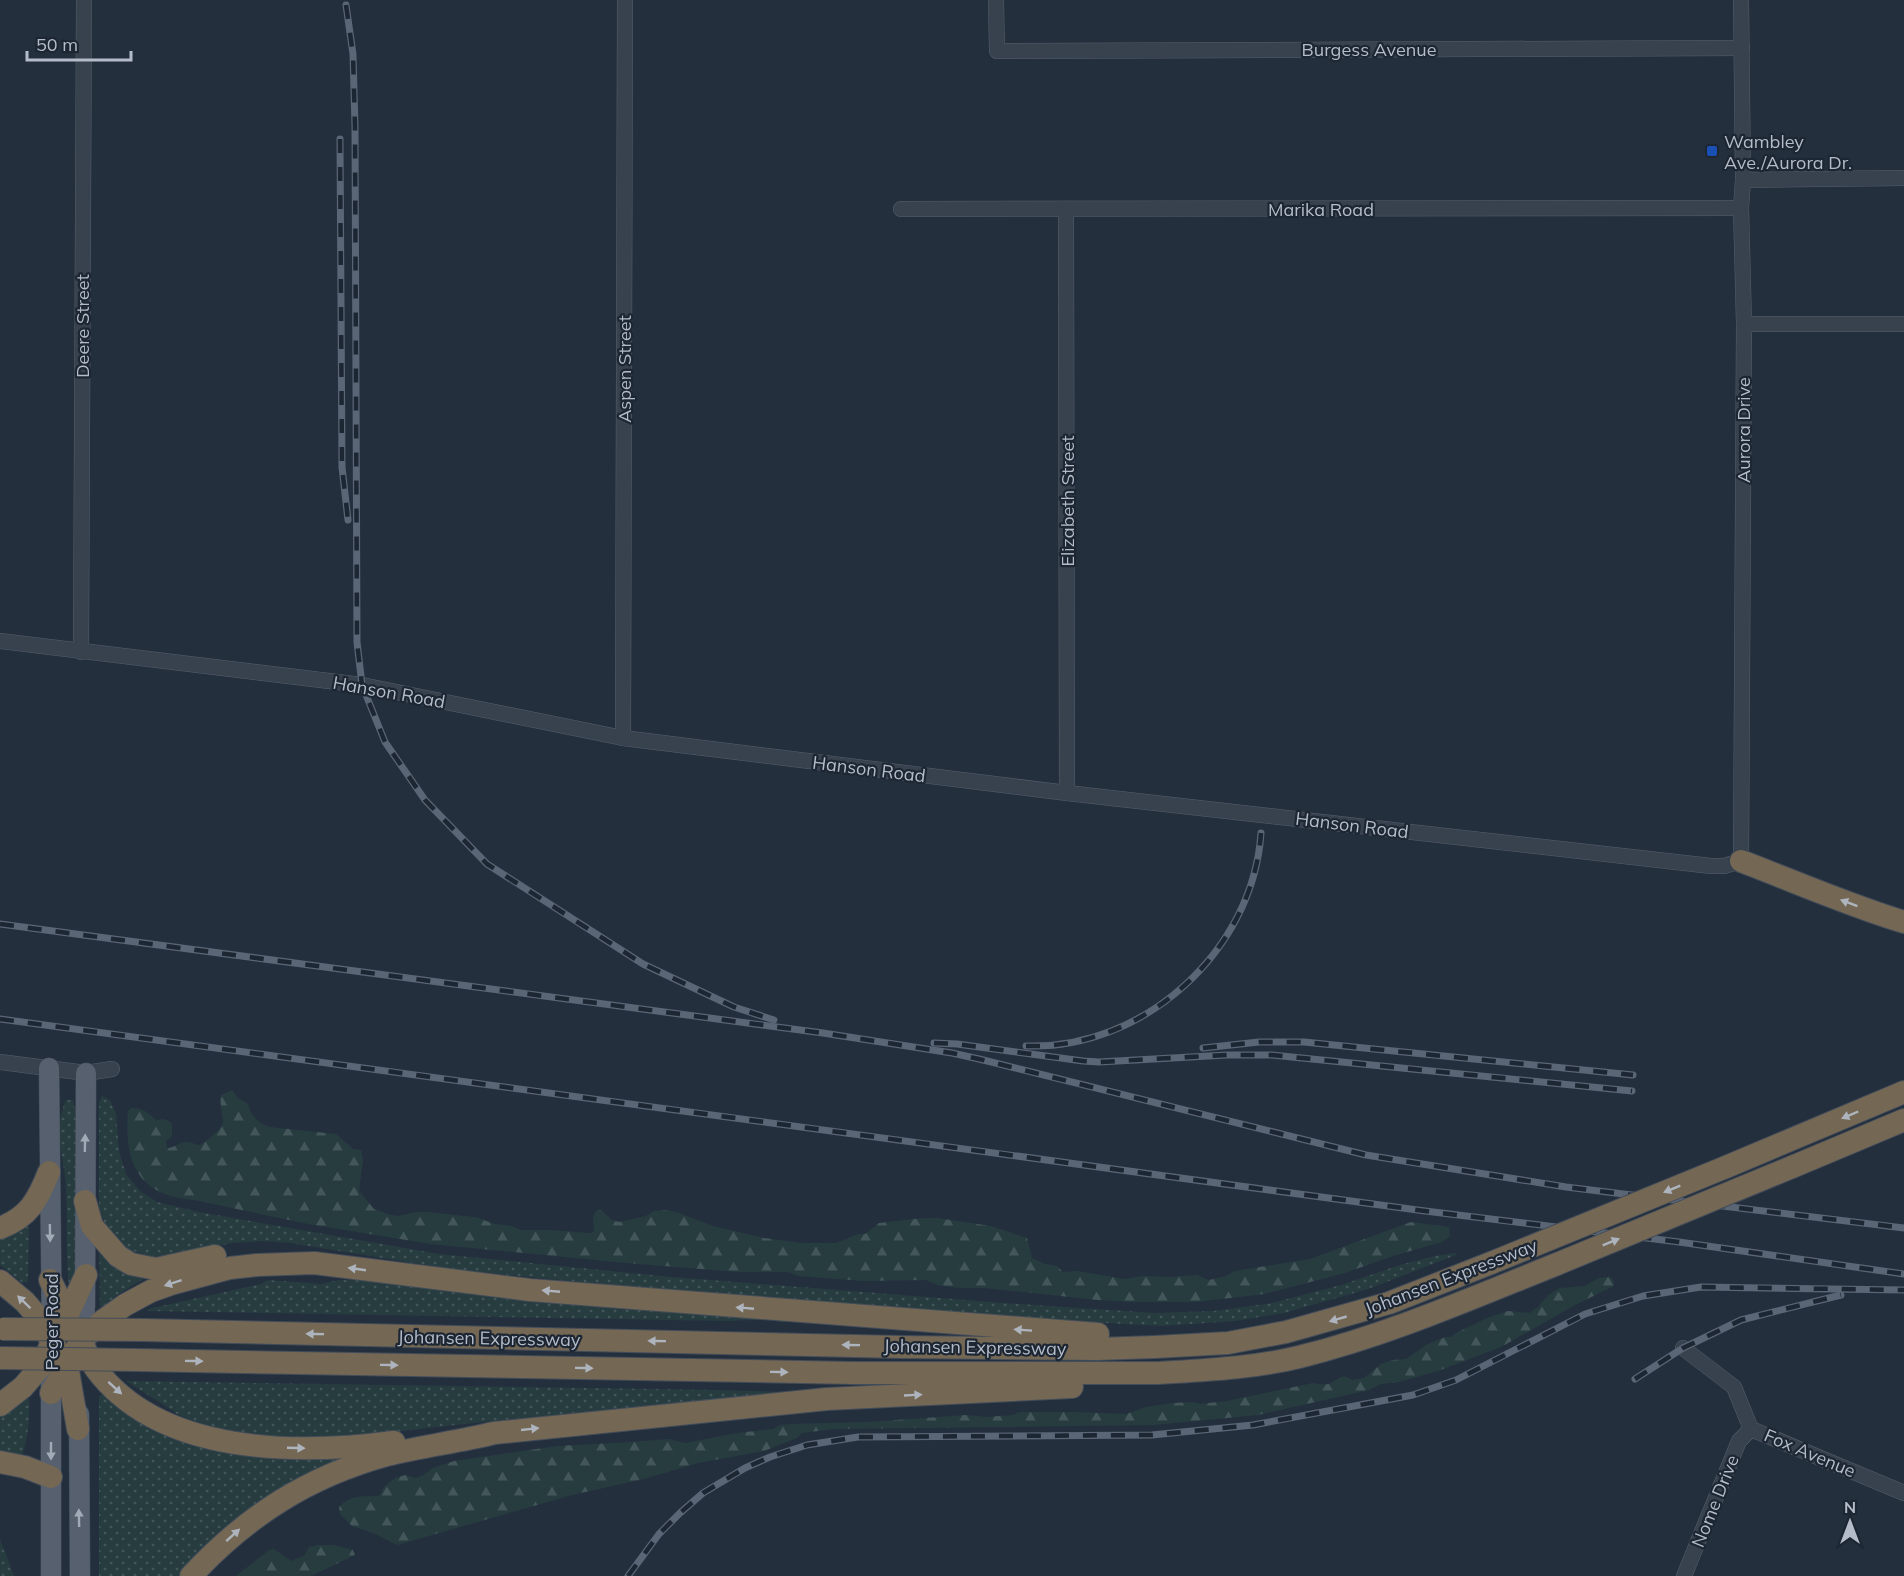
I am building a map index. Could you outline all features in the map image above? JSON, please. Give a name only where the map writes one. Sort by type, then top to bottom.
[{"type":"highway","points":[[1741,861],[1904,922]]},
{"type":"highway","name":"Johansen Expressway","points":[[1,1329],[143,1330],[912,1347],[1097,1349],[1228,1343],[1286,1332],[1389,1304],[1904,1092]]},
{"type":"highway","name":"Johansen Expressway","points":[[0,1358],[854,1373],[1202,1371],[1272,1362],[1340,1346],[1437,1313],[1904,1120]]},
{"type":"highway","points":[[0,1228],[13,1223],[31,1208],[49,1172]]},
{"type":"highway","points":[[85,1202],[92,1226],[104,1242],[117,1256],[137,1266],[156,1269],[234,1253],[260,1251],[288,1253],[314,1263]]},
{"type":"highway","points":[[51,1393],[81,1341],[101,1322],[125,1305],[151,1291],[171,1284],[230,1268],[257,1265],[314,1263],[554,1292],[1025,1330],[1228,1343]]},
{"type":"highway","points":[[0,1405],[23,1387],[42,1365],[86,1275]]},
{"type":"highway","points":[[50,1280],[96,1368],[137,1407],[155,1419],[177,1428],[244,1444],[313,1448],[377,1444],[827,1399],[1066,1388],[1103,1384],[1159,1373]]},
{"type":"highway","points":[[0,1281],[25,1302],[37,1316],[67,1365],[78,1429]]},
{"type":"highway","points":[[191,1576],[214,1551],[246,1523],[304,1488],[345,1467],[397,1453],[494,1433]]},
{"type":"highway","points":[[0,1462],[25,1467],[51,1477]]},
{"type":"main road","name":"Peger Road","points":[[49,1068],[52,1342],[51,1576]]},
{"type":"main road","name":"Peger Road","points":[[80,1576],[78,1429],[86,1275],[86,1073]]},
{"type":"street","name":"Deere Street","points":[[81,652],[84,0]]},
{"type":"street","name":"Aspen Street","points":[[623,738],[625,0]]},
{"type":"street","name":"Burgess Avenue","points":[[996,0],[997,51],[1742,48]]},
{"type":"street","name":"Aurora Drive","points":[[1741,0],[1743,180],[1741,208],[1744,324],[1741,861]]},
{"type":"street","points":[[1743,180],[1904,178]]},
{"type":"street","name":"Marika Road","points":[[901,209],[1741,208]]},
{"type":"street","name":"Elizabeth Street","points":[[1066,210],[1067,793]]},
{"type":"street","points":[[1744,324],[1904,324]]},
{"type":"street","name":"Hanson Road","points":[[0,641],[362,685],[623,738],[1067,793],[1711,866],[1724,866],[1741,861]]},
{"type":"street","points":[[0,1062],[86,1073],[112,1069]]},
{"type":"street","name":"Fox Avenue","points":[[1683,1348],[1734,1388],[1751,1429],[1904,1493]]},
{"type":"street","name":"Nome Drive","points":[[1684,1576],[1739,1441],[1751,1429]]},
{"type":"green space","points":[[232,1090],[238,1098],[248,1104],[258,1121],[269,1127],[336,1134],[353,1149],[361,1150],[363,1160],[359,1191],[374,1209],[398,1216],[427,1212],[475,1217],[521,1230],[590,1233],[594,1231],[593,1217],[596,1211],[601,1210],[612,1220],[619,1222],[646,1216],[654,1211],[665,1210],[713,1226],[764,1238],[802,1243],[836,1243],[858,1234],[865,1234],[879,1223],[937,1218],[991,1226],[1027,1238],[1032,1258],[1057,1266],[1063,1272],[1077,1271],[1125,1279],[1143,1276],[1197,1275],[1209,1280],[1235,1271],[1310,1259],[1411,1222],[1449,1227],[1450,1236],[1442,1242],[1345,1273],[1264,1294],[1196,1302],[1098,1300],[984,1288],[959,1288],[938,1285],[926,1280],[864,1281],[799,1276],[787,1272],[739,1272],[431,1244],[308,1224],[175,1197],[147,1184],[138,1174],[132,1161],[127,1130],[128,1111],[131,1108],[139,1109],[156,1120],[164,1119],[172,1123],[172,1136],[166,1141],[167,1148],[185,1142],[199,1145],[222,1125],[221,1095]]},
{"type":"green space","points":[[102,1096],[110,1100],[116,1114],[119,1151],[126,1174],[140,1191],[157,1202],[199,1212],[439,1254],[672,1277],[1155,1313],[1214,1311],[1272,1303],[1341,1285],[1400,1265],[1435,1256],[1455,1253],[1456,1255],[1368,1289],[1284,1313],[1235,1321],[1161,1326],[1069,1321],[589,1283],[451,1269],[290,1243],[263,1241],[232,1243],[179,1254],[151,1257],[125,1248],[106,1228],[99,1207],[99,1103]]},
{"type":"green space","points":[[66,1100],[73,1100],[76,1115],[77,1254],[76,1272],[70,1294],[66,1187],[59,1133]]},
{"type":"green space","points":[[23,1226],[29,1227],[28,1282],[23,1283],[0,1265],[0,1237]]},
{"type":"green space","points":[[99,1250],[141,1275],[143,1279],[117,1295],[102,1308],[100,1306]]},
{"type":"green space","points":[[1610,1277],[1614,1286],[1575,1305],[1501,1347],[1438,1371],[1399,1382],[1381,1384],[1369,1390],[1258,1415],[1154,1425],[833,1429],[802,1433],[797,1438],[764,1451],[698,1463],[644,1479],[576,1494],[397,1545],[352,1526],[340,1514],[339,1507],[343,1503],[358,1497],[379,1496],[385,1486],[395,1478],[405,1475],[416,1478],[433,1468],[454,1461],[557,1446],[669,1439],[685,1443],[773,1429],[789,1424],[868,1422],[966,1415],[987,1417],[1012,1415],[1019,1412],[1126,1414],[1146,1407],[1172,1403],[1200,1404],[1227,1401],[1313,1383],[1329,1384],[1343,1377],[1352,1380],[1364,1378],[1381,1364],[1406,1359],[1426,1345],[1445,1337],[1451,1337],[1487,1318],[1508,1311],[1529,1313],[1538,1307],[1548,1295],[1560,1288],[1584,1286],[1599,1278]]},
{"type":"green space","points":[[268,1280],[322,1284],[339,1280],[402,1281],[819,1322],[778,1322],[777,1319],[729,1321],[148,1311],[148,1309],[261,1284]]},
{"type":"green space","points":[[126,1381],[786,1392],[373,1434],[290,1437],[249,1434],[211,1426],[175,1413]]},
{"type":"green space","points":[[107,1394],[138,1418],[363,1453],[203,1550],[179,1576],[99,1576],[99,1397]]},
{"type":"green space","points":[[24,1398],[29,1399],[29,1413],[23,1453],[21,1455],[0,1451],[0,1414]]},
{"type":"green space","points":[[0,1539],[14,1576],[0,1576]]},
{"type":"green space","points":[[334,1545],[353,1550],[355,1555],[311,1576],[236,1576],[269,1550],[274,1549],[291,1561],[304,1556],[309,1547]]},
{"type":"railway","points":[[346,5],[353,54],[355,127],[357,642],[362,685],[385,742],[425,800],[487,864],[643,964],[734,1007],[774,1020]]},
{"type":"railway","points":[[340,139],[342,467],[348,520]]},
{"type":"railway","points":[[1026,1046],[1070,1043],[1111,1031],[1150,1011],[1185,985],[1214,953],[1238,917],[1253,876],[1261,833]]},
{"type":"railway","points":[[0,924],[823,1033],[952,1053],[1366,1155],[1566,1187],[1904,1228]]},
{"type":"railway","points":[[0,1019],[1425,1211],[1679,1242],[1904,1274]]},
{"type":"railway","points":[[1203,1048],[1259,1042],[1304,1042],[1633,1075]]},
{"type":"railway","points":[[934,1043],[1099,1062],[1227,1055],[1272,1055],[1632,1091]]},
{"type":"railway","points":[[628,1576],[659,1534],[703,1493],[745,1468],[807,1445],[858,1437],[1152,1435],[1253,1425],[1413,1395],[1456,1380],[1585,1314],[1643,1296],[1701,1287],[1904,1290]]},
{"type":"railway","points":[[1635,1379],[1683,1348],[1741,1320],[1841,1295]]},
{"type":"place","name":"Wambley Ave./Aurora Dr.","points":[[1712,151]]}]
